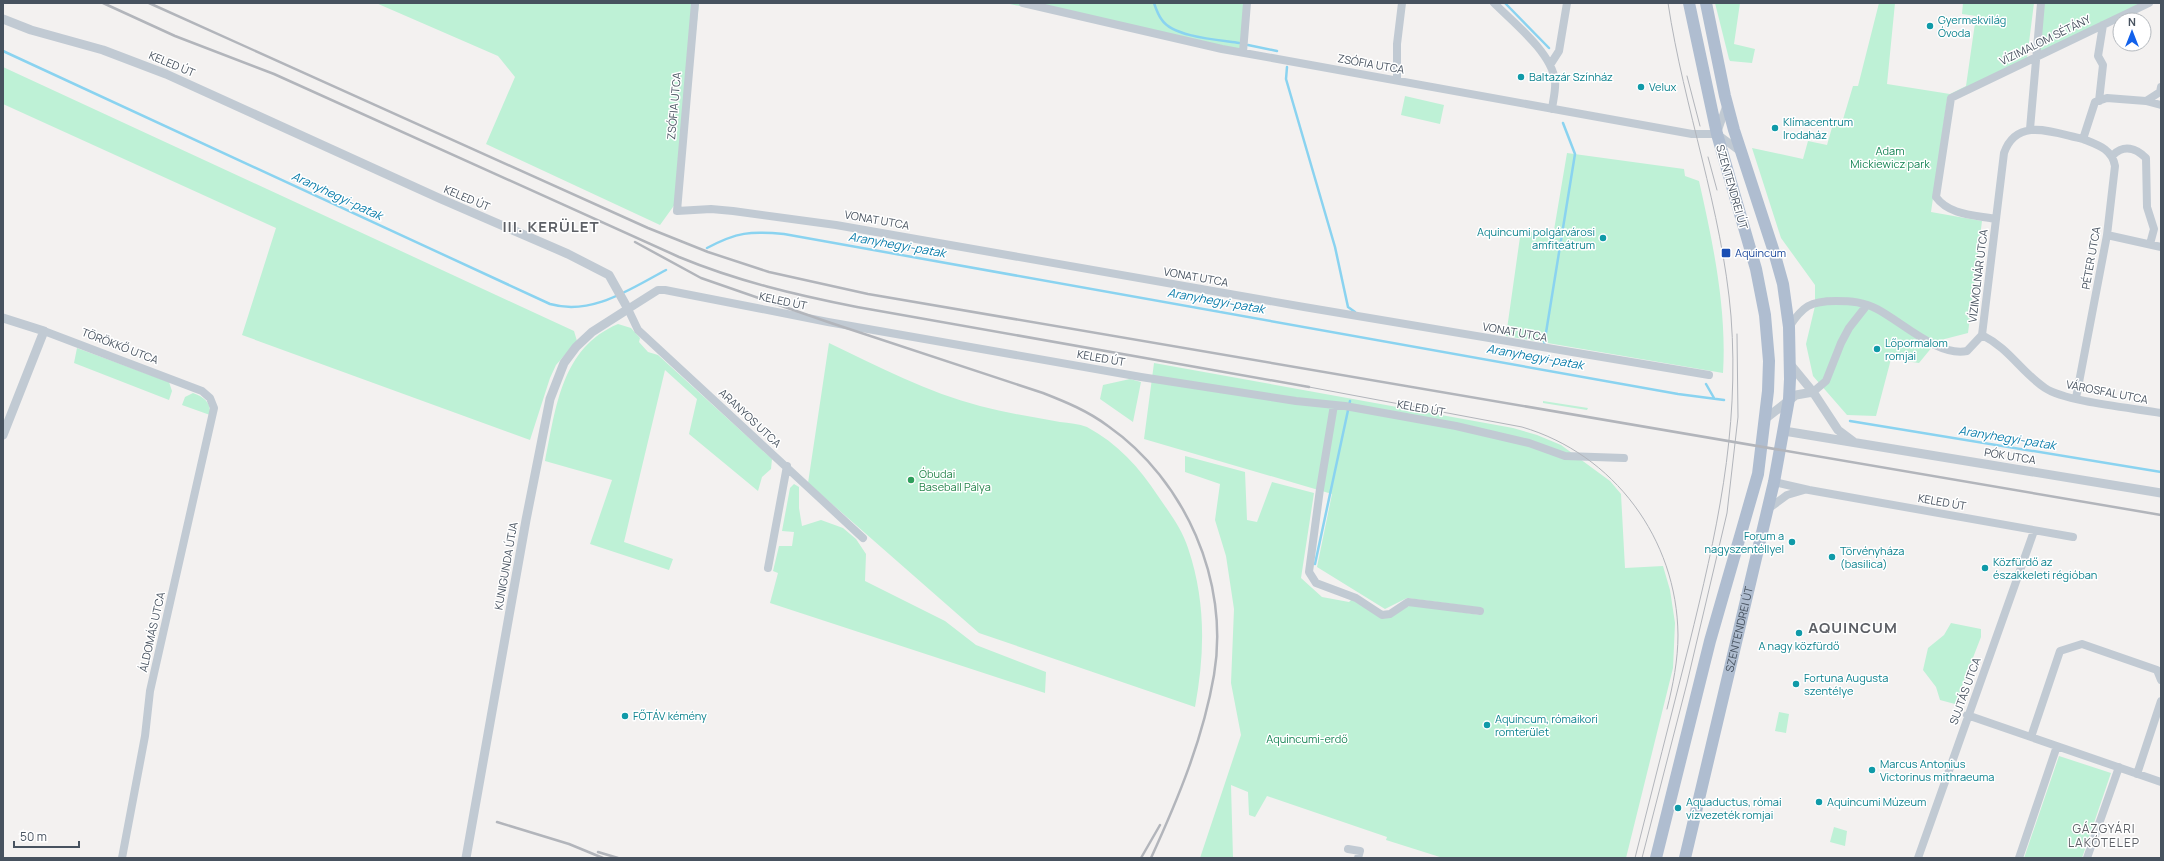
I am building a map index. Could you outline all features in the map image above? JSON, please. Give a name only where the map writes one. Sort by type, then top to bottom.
[{"type":"main road","name":"SZENTENDREI ÚT","points":[[1656,858],[1710,641],[1758,474],[1770,361],[1765,315],[1756,269],[1717,134],[1689,3]]},
{"type":"main road","name":"SZENTENDREI ÚT","points":[[1685,858],[1774,482],[1789,399],[1790,364],[1788,327],[1783,284],[1727,104],[1706,3]]},
{"type":"street","name":"ZSÓFIA UTCA","points":[[677,211],[694,3]]},
{"type":"street","name":"ZSÓFIA UTCA","points":[[1023,3],[1243,52],[1692,134],[1717,134]]},
{"type":"street","points":[[1243,52],[1247,3]]},
{"type":"street","points":[[1397,80],[1397,44],[1402,3]]},
{"type":"street","points":[[1494,3],[1520,28],[1550,65],[1555,81],[1552,109]]},
{"type":"street","points":[[1550,65],[1559,51],[1567,3]]},
{"type":"street","points":[[2041,3],[2030,129],[2083,139],[2103,147],[2113,155],[2120,149],[2127,148],[2135,150],[2146,158],[2148,207],[2154,229],[2150,244]]},
{"type":"street","name":"VÍZIMALOM SÉTÁNY","points":[[1951,98],[2149,3]]},
{"type":"street","name":"KELED ÚT","points":[[3,19],[31,30],[103,50],[166,74],[441,199],[568,254],[600,269],[615,283],[628,309],[658,290],[665,290],[828,322],[910,335],[1141,377],[1349,406],[1490,433],[1529,443],[1565,456],[1624,458]]},
{"type":"street","points":[[2099,101],[2103,65],[2098,56],[2103,24]]},
{"type":"street","points":[[2146,101],[2160,92],[2161,87]]},
{"type":"street","name":"VÍZIMOLNÁR UTCA","points":[[1951,98],[1936,197],[1941,204],[1959,213],[1995,219]]},
{"type":"street","points":[[2083,139],[2095,102],[2107,98],[2146,101],[2161,105]]},
{"type":"street","points":[[1727,104],[1717,134],[1741,152]]},
{"type":"street","name":"VÍZIMOLNÁR UTCA","points":[[1982,335],[2004,153],[2014,136],[2030,129]]},
{"type":"street","name":"PÉTER UTCA","points":[[2076,398],[2107,234],[2115,176],[2113,155]]},
{"type":"street","name":"VONAT UTCA","points":[[677,211],[711,209],[836,224],[1304,307],[1710,375]]},
{"type":"street","points":[[2107,234],[2161,247]]},
{"type":"street","points":[[1788,327],[1808,304],[1820,301],[1855,301],[1876,309],[1928,341],[1951,351],[1967,351],[1982,335]]},
{"type":"street","points":[[1765,419],[1789,399],[1803,392],[1813,392],[1826,381],[1841,343],[1867,305]]},
{"type":"street","name":"ARANYOS UTCA","points":[[628,309],[638,330],[787,466],[863,538]]},
{"type":"street","name":"KUNIGUNDA ÚTJA","points":[[466,858],[526,520],[552,395],[564,364],[580,342],[600,326],[628,309]]},
{"type":"street","name":"TÖRÖKKŐ UTCA","points":[[3,318],[44,331],[202,391],[213,403],[214,413]]},
{"type":"street","points":[[3,435],[44,331]]},
{"type":"street","name":"VÁROSFAL UTCA","points":[[1982,335],[1997,342],[2030,378],[2046,389],[2076,398],[2161,413]]},
{"type":"street","name":"PÓK UTCA","points":[[1790,364],[1813,392],[1838,430],[1855,443]]},
{"type":"street","points":[[1334,405],[1320,489],[1309,572],[1316,583],[1356,598],[1382,615],[1390,614],[1408,602],[1480,611]]},
{"type":"street","name":"ÁLDOMÁS UTCA","points":[[122,858],[144,736],[150,691],[214,413]]},
{"type":"street","points":[[1826,438],[1830,433],[1832,420]]},
{"type":"street","name":"PÓK UTCA","points":[[1784,431],[2161,493]]},
{"type":"street","points":[[768,568],[787,466]]},
{"type":"street","name":"KELED ÚT","points":[[1774,482],[1806,490],[2073,537]]},
{"type":"street","name":"KELED ÚT","points":[[1768,509],[1786,495],[1806,490]]},
{"type":"street","name":"SUJTÁS UTCA","points":[[1918,858],[1967,715],[2034,531]]},
{"type":"street","points":[[2031,737],[2060,651],[2082,644],[2157,670],[2161,680]]},
{"type":"street","points":[[2137,774],[2161,701]]},
{"type":"street","points":[[1967,715],[2161,782]]},
{"type":"street","points":[[2019,858],[2057,746]]},
{"type":"street","points":[[2087,858],[2119,767]]},
{"type":"street","points":[[1348,849],[1360,851],[1358,858]]},
{"type":"green space","points":[[376,3],[699,3],[678,200],[660,225],[486,144],[515,77],[498,56]]},
{"type":"green space","points":[[1005,3],[1247,3],[1243,52]]},
{"type":"green space","points":[[1715,3],[1740,3],[1734,44],[1755,49],[1752,63],[1730,61]]},
{"type":"green space","name":"Adam Mickiewicz park","points":[[1879,3],[1895,3],[1887,84],[1950,94],[1966,86],[1976,16],[1962,14],[1963,3],[2034,3],[2027,58],[1947,100],[1931,212],[1982,221],[1968,333],[1937,341],[1919,363],[1891,359],[1876,416],[1847,415],[1813,376],[1806,344],[1815,306],[1815,285],[1781,238],[1752,148],[1803,159],[1808,141],[1827,145],[1833,124],[1841,126],[1853,86],[1858,86]]},
{"type":"green space","points":[[2041,3],[2148,3],[2129,12],[2112,12],[2112,20],[2036,56]]},
{"type":"green space","points":[[3,67],[574,331],[577,341],[556,365],[550,378],[530,440],[242,335],[276,228],[3,104]]},
{"type":"green space","points":[[1405,96],[1444,105],[1440,124],[1401,115]]},
{"type":"green space","points":[[1567,153],[1684,169],[1685,176],[1699,181],[1714,252],[1721,300],[1724,349],[1723,373],[1506,336],[1521,230],[1553,236]]},
{"type":"green space","points":[[618,324],[631,328],[640,338],[639,342],[648,352],[658,355],[772,459],[771,469],[762,477],[758,491],[689,434],[697,399],[665,370],[624,542],[673,559],[669,570],[590,544],[612,480],[545,461],[558,401],[564,382],[573,364],[584,348],[599,335]]},
{"type":"green space","points":[[829,343],[885,370],[941,394],[1000,411],[1087,427],[1098,433],[1118,448],[1144,476],[1175,521],[1188,548],[1194,568],[1201,607],[1202,627],[1201,667],[1195,707],[979,633],[808,483]]},
{"type":"green space","points":[[77,348],[169,382],[172,391],[169,400],[74,363]]},
{"type":"green space","name":"Aquincumi-erdő","points":[[1154,363],[1513,428],[1537,435],[1561,445],[1610,481],[1621,494],[1625,568],[1663,566],[1670,590],[1675,623],[1673,668],[1626,858],[1443,858],[1386,840],[1387,837],[1267,796],[1255,817],[1249,815],[1248,792],[1231,785],[1233,858],[1200,858],[1241,735],[1231,683],[1234,609],[1226,556],[1215,520],[1220,484],[1185,472],[1185,456],[1245,472],[1247,520],[1257,522],[1272,482],[1314,493],[1301,578],[1322,597],[1349,602],[1352,599],[1376,615],[1413,605],[1480,615],[1483,608],[1407,598],[1385,609],[1317,567],[1332,494],[1144,439]]},
{"type":"green space","points":[[1130,379],[1141,382],[1133,422],[1100,399],[1103,385]]},
{"type":"green space","points":[[193,393],[200,396],[208,403],[210,415],[182,405],[185,397]]},
{"type":"green space","points":[[1543,401],[1588,408],[1587,410],[1543,403]]},
{"type":"green space","points":[[794,484],[799,487],[799,508],[802,526],[821,520],[843,528],[856,539],[866,554],[865,581],[945,621],[976,645],[1046,672],[1045,693],[770,603],[778,573],[773,571],[779,546],[792,546],[794,532],[782,531],[790,488]]},
{"type":"green space","points":[[1951,623],[1981,629],[1981,637],[1955,704],[1940,700],[1936,687],[1923,670],[1928,648],[1944,635]]},
{"type":"green space","points":[[1779,712],[1789,714],[1786,733],[1775,731]]},
{"type":"green space","points":[[2059,756],[2111,773],[2082,858],[2024,858]]},
{"type":"green space","points":[[1834,827],[1847,831],[1845,846],[1830,842]]},
{"type":"waterway","points":[[1154,3],[1162,20],[1168,26],[1176,30],[1197,37],[1239,43]]},
{"type":"waterway","points":[[1505,3],[1549,48]]},
{"type":"waterway","points":[[1248,45],[1277,51]]},
{"type":"waterway","name":"Aranyhegyi-patak","points":[[3,51],[550,304],[566,307],[596,304],[625,292],[666,270]]},
{"type":"waterway","points":[[1287,67],[1286,79],[1335,247],[1348,307],[1355,312]]},
{"type":"waterway","points":[[1544,345],[1575,154],[1563,123]]},
{"type":"waterway","name":"Aranyhegyi-patak","points":[[707,248],[727,239],[744,234],[784,234],[1678,394],[1724,400]]},
{"type":"waterway","points":[[1706,384],[1714,398]]},
{"type":"waterway","points":[[1315,564],[1350,401]]},
{"type":"waterway","name":"Aranyhegyi-patak","points":[[1850,421],[2161,472]]},
{"type":"tram line","points":[[1635,858],[1689,645],[1717,523],[1724,483],[1732,401],[1733,359],[1731,316],[1720,237],[1683,82],[1668,3]]},
{"type":"tram line","points":[[1687,76],[1700,126]]},
{"type":"tram line","points":[[1708,157],[1717,190]]},
{"type":"tram line","points":[[1642,858],[1687,683],[1727,513],[1738,417],[1737,334]]},
{"type":"tram line","points":[[1309,387],[1522,427],[1555,440],[1585,457],[1612,479],[1634,505],[1652,534],[1666,566],[1675,600],[1678,635],[1677,654],[1667,709]]},
{"type":"railway","points":[[103,3],[175,36],[274,74],[701,266],[789,292],[857,307],[1309,387]]},
{"type":"railway","points":[[149,3],[648,228],[708,252],[769,272],[868,294],[2161,515]]},
{"type":"railway","points":[[635,242],[701,278],[828,322],[1043,393],[1068,403],[1085,411],[1108,426],[1135,448],[1159,474],[1180,504],[1196,536],[1208,569],[1215,604],[1217,640],[1214,675],[1203,722],[1180,791],[1151,858]]},
{"type":"railway","points":[[497,822],[569,844],[603,858]]},
{"type":"railway","points":[[1141,858],[1160,825]]},
{"type":"railway","points":[[598,852],[618,858]]},
{"type":"place","name":"Gyermekvilág Óvoda","points":[[1930,26]]},
{"type":"place","name":"Baltazár Színház","points":[[1521,77]]},
{"type":"place","name":"Velux","points":[[1641,87]]},
{"type":"place","name":"Klímacentrum Irodaház","points":[[1775,128]]},
{"type":"place","name":"Aquincumi polgárvárosi amfiteátrum","points":[[1603,238]]},
{"type":"place","name":"Aquincum","points":[[1726,253]]},
{"type":"place","name":"Lőpormalom romjai","points":[[1877,349]]},
{"type":"place","name":"Óbudai Baseball Pálya","points":[[911,480]]},
{"type":"place","name":"Forum a nagyszentéllyel","points":[[1792,542]]},
{"type":"place","name":"Törvényháza (basilica)","points":[[1832,557]]},
{"type":"place","name":"Közfürdő az északkeleti régióban","points":[[1985,568]]},
{"type":"place","name":"A nagy közfürdő","points":[[1799,633]]},
{"type":"place","name":"Fortuna Augusta szentélye","points":[[1796,684]]},
{"type":"place","name":"FŐTÁV kémény","points":[[625,716]]},
{"type":"place","name":"Aquincum, rómaikori romterület","points":[[1487,725]]},
{"type":"place","name":"Marcus Antonius Victorinus mithraeuma","points":[[1872,770]]},
{"type":"place","name":"Aquincumi Múzeum","points":[[1819,802]]},
{"type":"place","name":"Aquaductus, római vízvezeték romjai","points":[[1678,808]]},
{"type":"district","name":"III. KERÜLET","points":[[551,227]]},
{"type":"district","name":"AQUINCUM","points":[[1853,628]]},
{"type":"district","name":"GÁZGYÁRI LAKÓTELEP","points":[[2104,836]]}]
